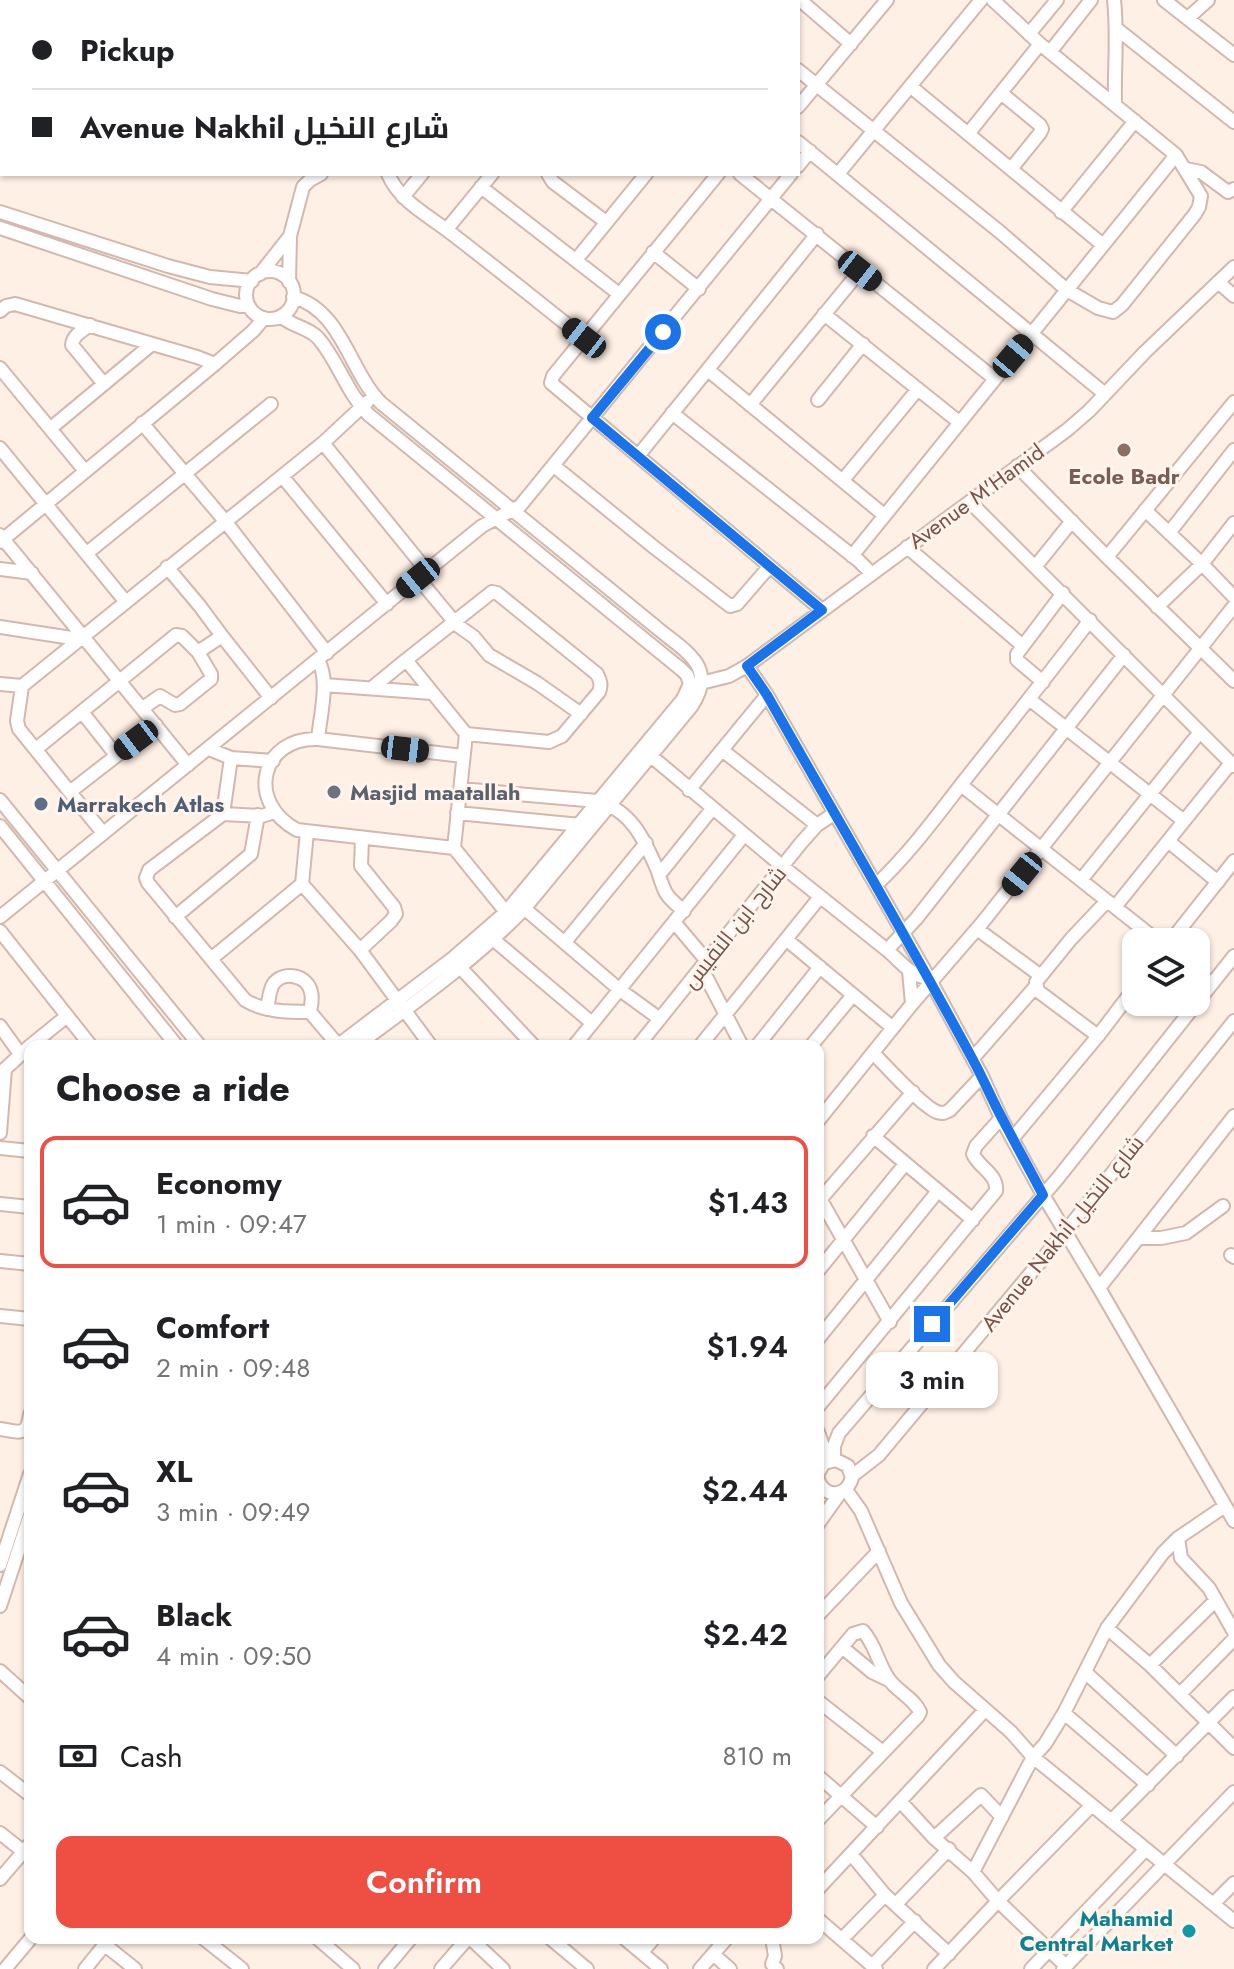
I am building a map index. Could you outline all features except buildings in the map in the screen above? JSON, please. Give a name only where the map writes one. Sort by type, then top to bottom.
[{"type":"street","points":[[800,0],[851,44]]},
{"type":"street","points":[[800,105],[883,4],[869,0]]},
{"type":"street","points":[[838,174],[981,0]]},
{"type":"street","points":[[800,72],[1000,232],[1067,290],[1106,312],[1113,312],[1122,305],[1199,207],[1201,196],[1176,155],[1045,48],[993,0]]},
{"type":"street","points":[[1029,34],[1057,0]]},
{"type":"street","points":[[968,134],[1001,93],[1091,0]]},
{"type":"street","points":[[1114,0],[1117,29],[1115,104]]},
{"type":"street","points":[[1188,18],[1208,0]]},
{"type":"street","points":[[1167,1],[1232,51]]},
{"type":"street","points":[[1117,29],[1234,122]]},
{"type":"street","points":[[910,86],[1103,245]]},
{"type":"street","points":[[1001,93],[1042,129],[1011,169]]},
{"type":"street","points":[[1061,212],[1135,121]]},
{"type":"street","points":[[800,144],[1105,394]]},
{"type":"street","points":[[800,164],[810,151]]},
{"type":"street","points":[[852,556],[1176,155]]},
{"type":"street","points":[[1186,169],[1201,172],[1228,192],[1234,189]]},
{"type":"street","points":[[289,282],[290,236],[303,187],[317,176]]},
{"type":"street","points":[[389,176],[412,206],[447,229],[584,338]]},
{"type":"street","points":[[403,197],[420,176]]},
{"type":"street","points":[[447,229],[490,176]]},
{"type":"street","points":[[549,176],[606,222]]},
{"type":"street","points":[[576,260],[644,176]]},
{"type":"street","points":[[716,176],[551,379],[555,387],[822,610]]},
{"type":"street","points":[[742,176],[995,379]]},
{"type":"street","points":[[0,917],[482,526],[527,499],[789,176]]},
{"type":"street","points":[[481,187],[619,294]]},
{"type":"street","points":[[249,306],[212,299],[0,228],[4,213],[210,277],[230,280],[256,277],[268,272],[284,276],[293,289],[293,297],[289,309],[274,319],[254,313],[249,306],[247,291],[256,277],[290,236]]},
{"type":"street","points":[[638,456],[817,234]]},
{"type":"street","points":[[653,252],[699,289]]},
{"type":"street","name":"Avenue M'Hamid","points":[[696,684],[729,676],[747,666],[1067,430],[1167,329],[1234,267]]},
{"type":"street","points":[[750,405],[860,271]]},
{"type":"street","points":[[1218,282],[1234,296]]},
{"type":"street","points":[[293,297],[318,309],[334,327],[374,396],[696,661],[701,671],[696,684],[578,824],[520,905]]},
{"type":"street","points":[[0,311],[15,304],[215,364]]},
{"type":"street","points":[[824,314],[959,422]]},
{"type":"street","points":[[281,316],[317,336],[362,407],[682,670],[696,684],[699,697],[611,805],[510,916],[402,1004],[346,1040]]},
{"type":"street","points":[[188,765],[1,538],[215,364],[264,318]]},
{"type":"street","points":[[90,325],[76,335],[72,345],[104,384]]},
{"type":"street","points":[[51,428],[152,344]]},
{"type":"street","points":[[818,400],[863,344]]},
{"type":"street","points":[[0,368],[85,471]]},
{"type":"street","points":[[708,370],[884,515]]},
{"type":"street","points":[[843,480],[918,389]]},
{"type":"street","points":[[103,833],[18,726],[22,686],[323,443],[374,396]]},
{"type":"street","points":[[1107,557],[1234,402]]},
{"type":"street","points":[[87,553],[271,404]]},
{"type":"street","points":[[672,413],[871,573]]},
{"type":"street","points":[[142,423],[225,521],[323,656],[324,685],[318,739]]},
{"type":"street","points":[[323,443],[453,621],[474,637],[489,655],[581,714]]},
{"type":"street","points":[[0,448],[125,601]]},
{"type":"street","points":[[1169,533],[1234,450]]},
{"type":"street","points":[[554,466],[730,606],[737,604],[769,567]]},
{"type":"street","points":[[1017,466],[1234,681]]},
{"type":"street","points":[[282,476],[387,604]]},
{"type":"street","points":[[970,502],[1233,765],[1111,904],[1071,939],[973,1058]]},
{"type":"street","points":[[1145,510],[1234,597]]},
{"type":"street","points":[[1035,567],[1072,521]]},
{"type":"street","points":[[1157,607],[1202,564],[1234,523]]},
{"type":"street","points":[[907,547],[1023,646]]},
{"type":"street","points":[[167,567],[271,698]]},
{"type":"street","points":[[0,569],[32,573]]},
{"type":"street","points":[[373,687],[453,621],[489,593],[497,593],[597,674],[600,688],[555,741],[466,734],[406,660]]},
{"type":"street","points":[[1043,682],[1017,660],[1017,654],[1063,593]]},
{"type":"street","points":[[824,1114],[930,981],[1042,849],[1234,606]]},
{"type":"street","points":[[876,885],[892,870],[961,785],[1090,620]]},
{"type":"street","points":[[0,627],[80,637]]},
{"type":"street","points":[[36,749],[176,635],[182,636],[198,652],[211,679],[180,704],[175,705],[160,696],[143,708]]},
{"type":"street","points":[[198,652],[222,636]]},
{"type":"street","points":[[887,950],[916,919],[1124,655]]},
{"type":"street","points":[[747,666],[767,695],[930,981],[1043,1195],[1234,1521]]},
{"type":"street","points":[[0,684],[22,686]]},
{"type":"street","points":[[324,685],[432,693]]},
{"type":"street","points":[[689,790],[767,695]]},
{"type":"street","points":[[1029,699],[1184,821]]},
{"type":"street","points":[[82,712],[116,755]]},
{"type":"street","points":[[71,791],[156,725]]},
{"type":"street","points":[[1081,880],[1200,732]]},
{"type":"street","points":[[454,848],[466,734]]},
{"type":"street","points":[[463,756],[302,739],[289,744],[273,761],[265,784],[267,799],[274,812],[289,826],[307,832],[454,848],[510,916]]},
{"type":"street","points":[[209,749],[231,758],[273,761]]},
{"type":"street","points":[[722,750],[817,825]]},
{"type":"street","points":[[651,756],[909,971],[930,981]]},
{"type":"street","points":[[223,814],[231,758]]},
{"type":"street","points":[[961,785],[1141,928]]},
{"type":"street","points":[[460,789],[597,801],[611,805],[622,812],[646,843],[669,897],[684,911]]},
{"type":"street","points":[[0,800],[195,1040]]},
{"type":"street","points":[[659,875],[712,809]]},
{"type":"street","points":[[274,812],[223,814],[149,870],[148,883],[245,1000],[267,1009],[310,1012]]},
{"type":"street","points":[[457,813],[592,827]]},
{"type":"street","name":"شارح ابن النفيس","points":[[643,1040],[782,866],[817,825],[835,813]]},
{"type":"street","points":[[175,917],[251,854],[258,815]]},
{"type":"street","points":[[0,826],[172,1040]]},
{"type":"street","points":[[211,959],[302,884],[307,832]]},
{"type":"street","points":[[579,1040],[744,835]]},
{"type":"street","points":[[360,950],[396,914],[394,907],[361,866],[362,838]]},
{"type":"street","points":[[1168,841],[1218,882]]},
{"type":"street","points":[[565,942],[646,843]]},
{"type":"street","points":[[1181,928],[1234,861]]},
{"type":"street","points":[[302,884],[360,950],[427,1040]]},
{"type":"street","points":[[705,1040],[820,897]]},
{"type":"street","points":[[520,905],[620,990],[660,1019]]},
{"type":"street","points":[[674,922],[703,963],[739,1040]]},
{"type":"street","points":[[977,929],[1038,981],[1038,991],[1098,1036]]},
{"type":"street","points":[[0,931],[86,1040]]},
{"type":"street","points":[[489,935],[592,1023]]},
{"type":"street","points":[[787,940],[893,1028]]},
{"type":"street","name":"Avenue Nakhil شارع النخيل","points":[[837,1438],[1043,1195],[1234,956]]},
{"type":"street","points":[[456,963],[528,1040]]},
{"type":"street","points":[[762,1040],[820,967]]},
{"type":"street","points":[[909,971],[912,1004]]},
{"type":"street","points":[[267,1009],[273,984],[283,976],[304,980],[312,1000],[310,1012],[332,1040]]},
{"type":"street","points":[[816,1040],[853,995]]},
{"type":"street","points":[[363,1040],[402,1004]]},
{"type":"street","points":[[1013,1138],[1122,1004]]},
{"type":"street","points":[[38,1040],[67,1016]]},
{"type":"street","name":"Avenue Nakhil شارع النخيل","points":[[852,1476],[879,1455],[1065,1232],[1234,1021]]},
{"type":"street","points":[[0,1026],[24,1046]]},
{"type":"street","points":[[0,1133],[5,1069],[24,1052]]},
{"type":"street","points":[[874,1054],[938,1112],[943,1113],[959,1102],[982,1076]]},
{"type":"street","points":[[824,1193],[913,1092]]},
{"type":"street","points":[[1099,1288],[1234,1116]]},
{"type":"street","points":[[824,1400],[996,1191],[993,1176],[973,1154],[976,1146],[1001,1118]]},
{"type":"street","points":[[1222,1130],[1234,1138]]},
{"type":"street","points":[[873,1136],[973,1220]]},
{"type":"street","points":[[0,1148],[24,1150]]},
{"type":"street","points":[[824,1264],[905,1164]]},
{"type":"street","points":[[824,1332],[938,1191]]},
{"type":"street","points":[[0,1204],[24,1206]]},
{"type":"street","points":[[1139,1238],[1186,1233],[1223,1206]]},
{"type":"street","points":[[824,1208],[890,1322]]},
{"type":"street","points":[[0,1261],[24,1263]]},
{"type":"street","points":[[0,1316],[24,1318]]},
{"type":"street","points":[[0,1429],[24,1430]]},
{"type":"street","points":[[824,1439],[829,1443],[837,1438]]},
{"type":"street","points":[[831,1460],[837,1438]]},
{"type":"street","points":[[824,1445],[831,1460]]},
{"type":"street","points":[[824,1464],[831,1460],[846,1464],[852,1476],[851,1483],[824,1516]]},
{"type":"street","points":[[824,1489],[833,1494],[843,1491]]},
{"type":"street","points":[[843,1491],[861,1511],[901,1603],[924,1643],[954,1682],[1011,1732],[1033,1757],[1234,1921]]},
{"type":"street","points":[[0,1565],[24,1494]]},
{"type":"street","points":[[973,1872],[1033,1757],[1064,1713],[1107,1628],[1163,1553],[1178,1538],[1225,1506]]},
{"type":"street","points":[[0,1605],[7,1550],[24,1524]]},
{"type":"street","points":[[1178,1538],[1181,1558],[1209,1588],[1234,1632]]},
{"type":"street","points":[[824,1609],[879,1551]]},
{"type":"street","points":[[1150,1665],[1216,1600]]},
{"type":"street","points":[[1107,1628],[1150,1665],[1234,1748]]},
{"type":"street","points":[[824,1669],[853,1634],[863,1631],[889,1680]]},
{"type":"street","points":[[1180,1694],[1234,1639]]},
{"type":"street","points":[[824,1813],[920,1712],[889,1680],[872,1672],[842,1647]]},
{"type":"street","points":[[0,1671],[24,1692]]},
{"type":"street","points":[[1085,1672],[1177,1756]]},
{"type":"street","points":[[1111,1821],[1234,1697]]},
{"type":"street","points":[[824,1706],[883,1752]]},
{"type":"street","points":[[824,1883],[985,1710]]},
{"type":"street","points":[[1064,1713],[1148,1785]]},
{"type":"street","points":[[0,1772],[24,1790]]},
{"type":"street","points":[[824,1781],[877,1827]]},
{"type":"street","points":[[900,1801],[934,1838],[949,1849],[998,1901],[1050,1949],[1065,1968],[1234,1792]]},
{"type":"street","points":[[934,1838],[981,1795],[1002,1817]]},
{"type":"street","points":[[934,1969],[1092,1805]]},
{"type":"street","points":[[0,1833],[24,1846]]},
{"type":"street","points":[[896,1904],[949,1849]]},
{"type":"street","points":[[1031,1969],[1146,1849]]},
{"type":"street","points":[[0,1879],[24,1851]]},
{"type":"street","points":[[851,1854],[885,1895],[949,1954]]},
{"type":"street","points":[[1213,1904],[1234,1883]]},
{"type":"street","points":[[842,1939],[885,1895]]},
{"type":"street","points":[[824,1924],[875,1967],[915,1921]]},
{"type":"street","points":[[0,1964],[6,1969],[26,1944]]},
{"type":"street","points":[[85,1969],[106,1944]]},
{"type":"street","points":[[111,1944],[135,1969]]},
{"type":"street","points":[[213,1944],[242,1969]]},
{"type":"street","points":[[324,1944],[353,1969]]},
{"type":"street","points":[[385,1969],[406,1944]]},
{"type":"street","points":[[441,1969],[464,1944]]},
{"type":"street","points":[[476,1944],[503,1969]]},
{"type":"street","points":[[557,1944],[587,1969]]},
{"type":"street","points":[[632,1944],[661,1969]]},
{"type":"street","points":[[642,1952],[649,1944]]},
{"type":"street","points":[[700,1969],[722,1944]]},
{"type":"street","points":[[772,1967],[774,1944]]},
{"type":"street","points":[[713,1954],[730,1969]]},
{"type":"place","name":"Ecole Badr","points":[[1124,450]]},
{"type":"place","name":"Masjid maatallah","points":[[334,792]]},
{"type":"place","name":"Marrakech Atlas","points":[[41,804]]},
{"type":"place","name":"Mahamid Central Market","points":[[1189,1931]]},
{"type":"route","points":[[663,332],[592,418],[822,610],[747,666],[767,695],[929,978],[1043,1195],[932,1324]]}]
